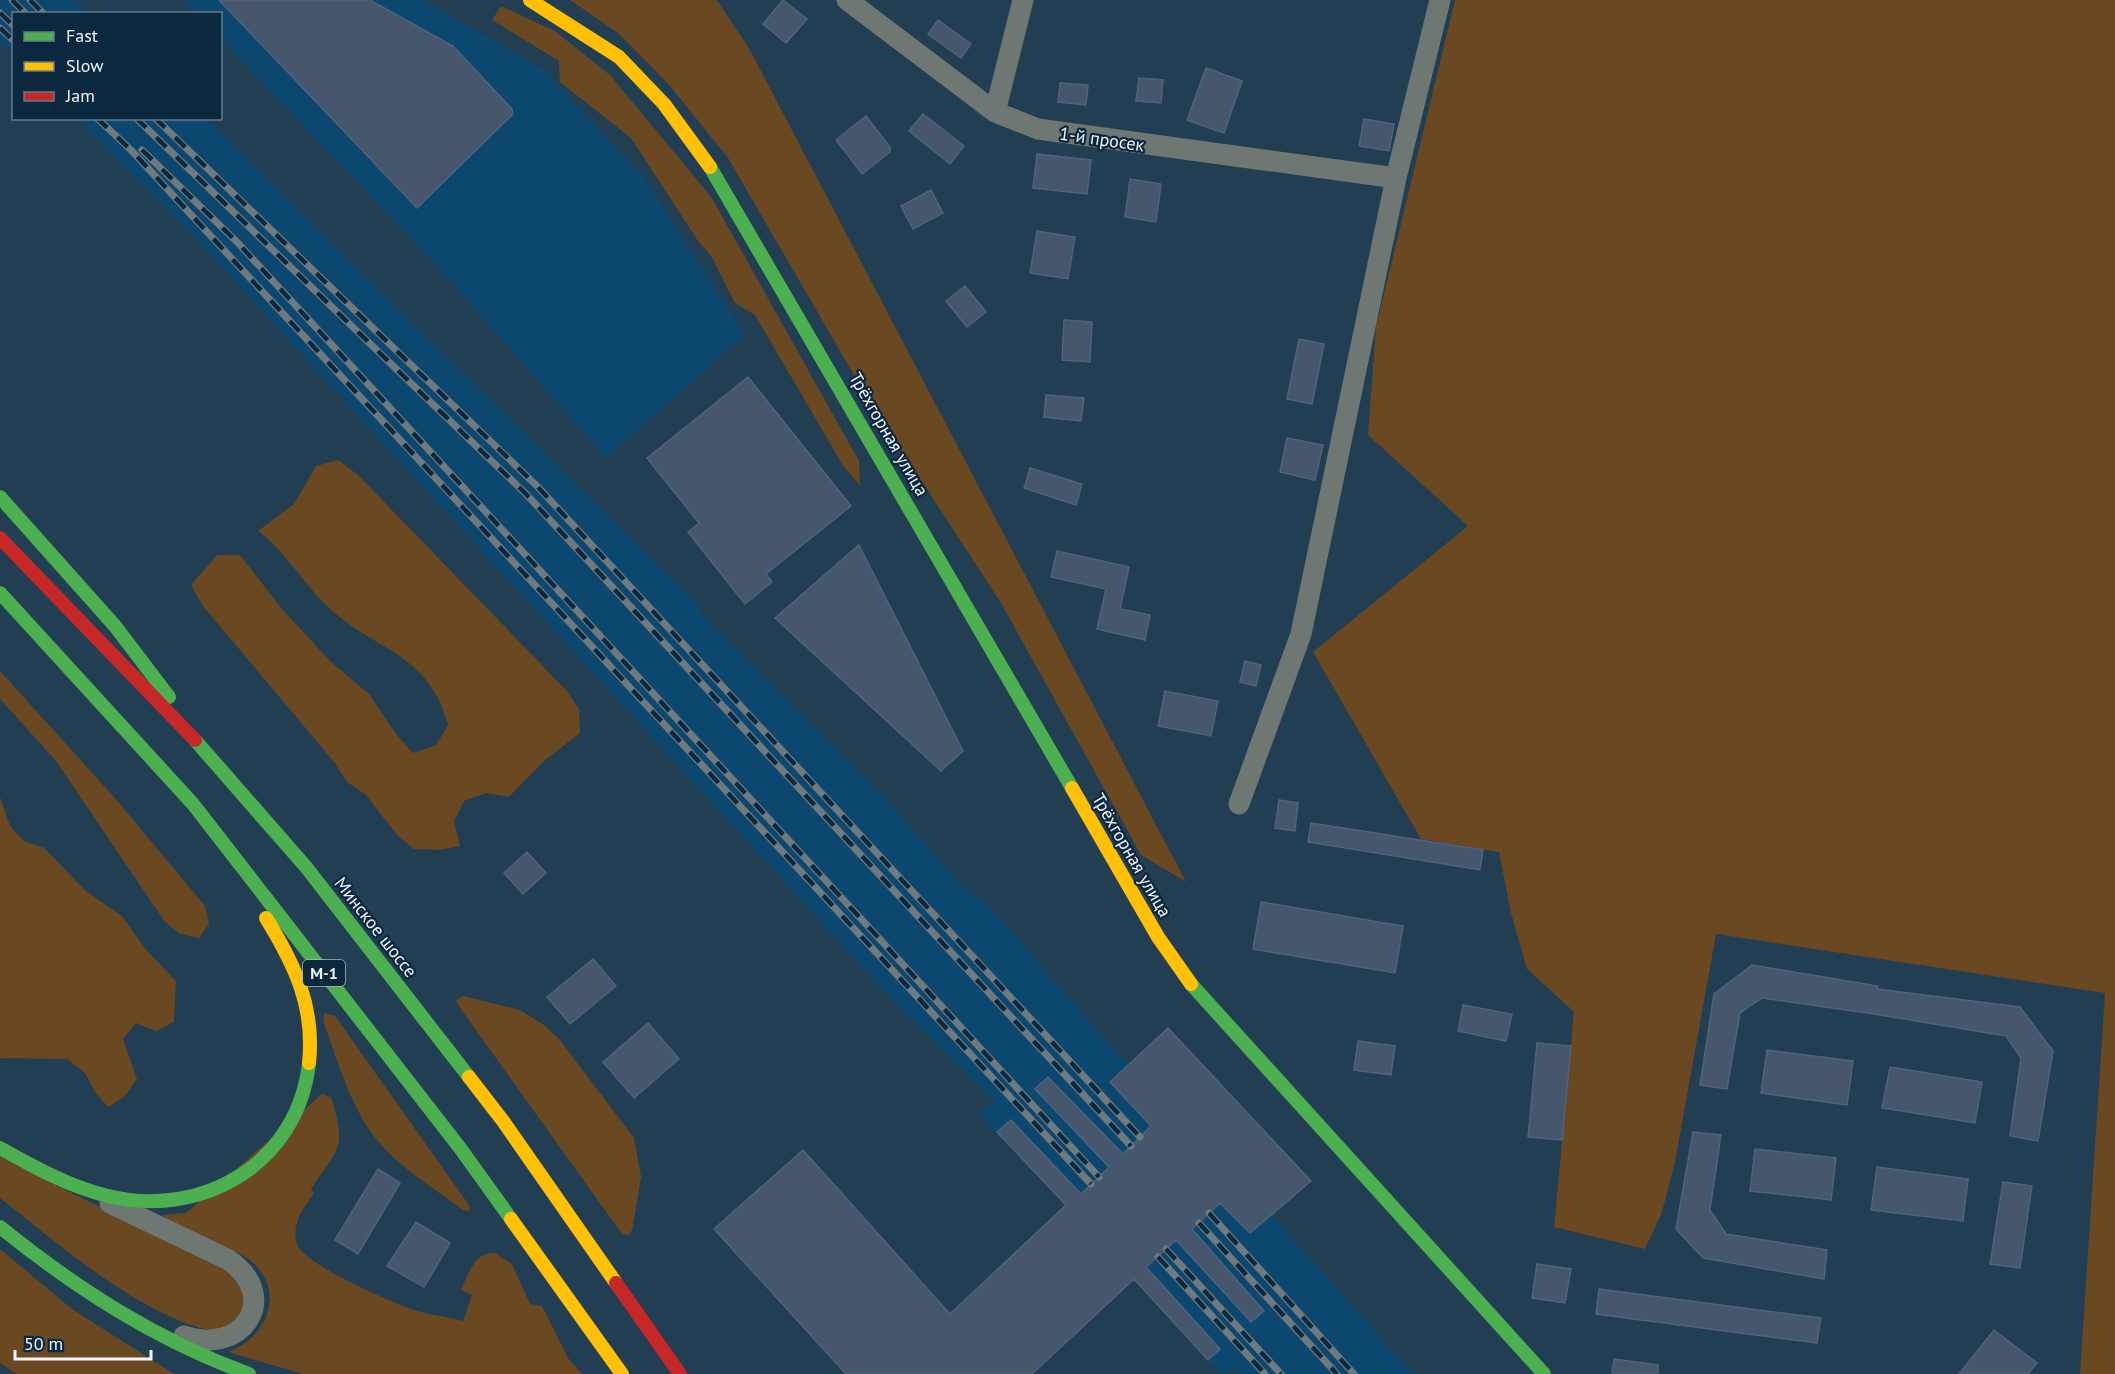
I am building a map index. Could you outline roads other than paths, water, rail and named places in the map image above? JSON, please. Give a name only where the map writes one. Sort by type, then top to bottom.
[{"type":"main road","name":"Трёхгорная улица","points":[[530,0],[619,57],[664,104],[708,164],[907,501],[1158,937],[1197,992],[1367,1176],[1544,1374]]},
{"type":"main road","points":[[0,497],[115,626],[222,768]]},
{"type":"main road","name":"Минское шоссе","points":[[0,538],[222,768],[306,867],[496,1112],[680,1374]]},
{"type":"main road","name":"М-1","points":[[0,593],[193,804],[460,1148],[622,1374]]},
{"type":"main road","points":[[0,1148],[92,1192],[147,1202],[189,1197],[226,1185],[256,1166],[274,1150],[290,1126],[303,1097],[309,1067],[310,1037],[307,1002],[292,960],[193,804]]},
{"type":"main road","points":[[0,1227],[52,1270],[174,1345],[249,1374]]},
{"type":"street","name":"1-й просек","points":[[847,0],[995,112],[1038,129],[1396,178]]},
{"type":"street","points":[[995,112],[1023,0]]},
{"type":"street","points":[[1239,804],[1301,634],[1396,178],[1440,0]]},
{"type":"street","points":[[92,1192],[131,1215],[229,1260],[243,1270],[251,1281],[254,1295],[246,1322],[234,1334],[223,1340],[210,1341],[192,1339],[170,1331],[98,1299]]},
{"type":"railway","points":[[12,0],[24,12]]},
{"type":"railway","points":[[30,0],[42,12]]},
{"type":"railway","points":[[0,13],[12,24]]},
{"type":"railway","points":[[0,28],[12,39]]},
{"type":"railway","points":[[99,120],[131,150],[1091,1184]]},
{"type":"railway","points":[[138,120],[526,494],[1131,1146]]},
{"type":"railway","points":[[157,120],[537,486],[1140,1137]]},
{"type":"railway","points":[[142,150],[237,242],[1099,1177]]},
{"type":"railway","points":[[1209,1213],[1354,1374]]},
{"type":"railway","points":[[1199,1223],[1337,1374]]},
{"type":"railway","points":[[1166,1249],[1281,1374]]},
{"type":"railway","points":[[1158,1257],[1265,1374]]}]
